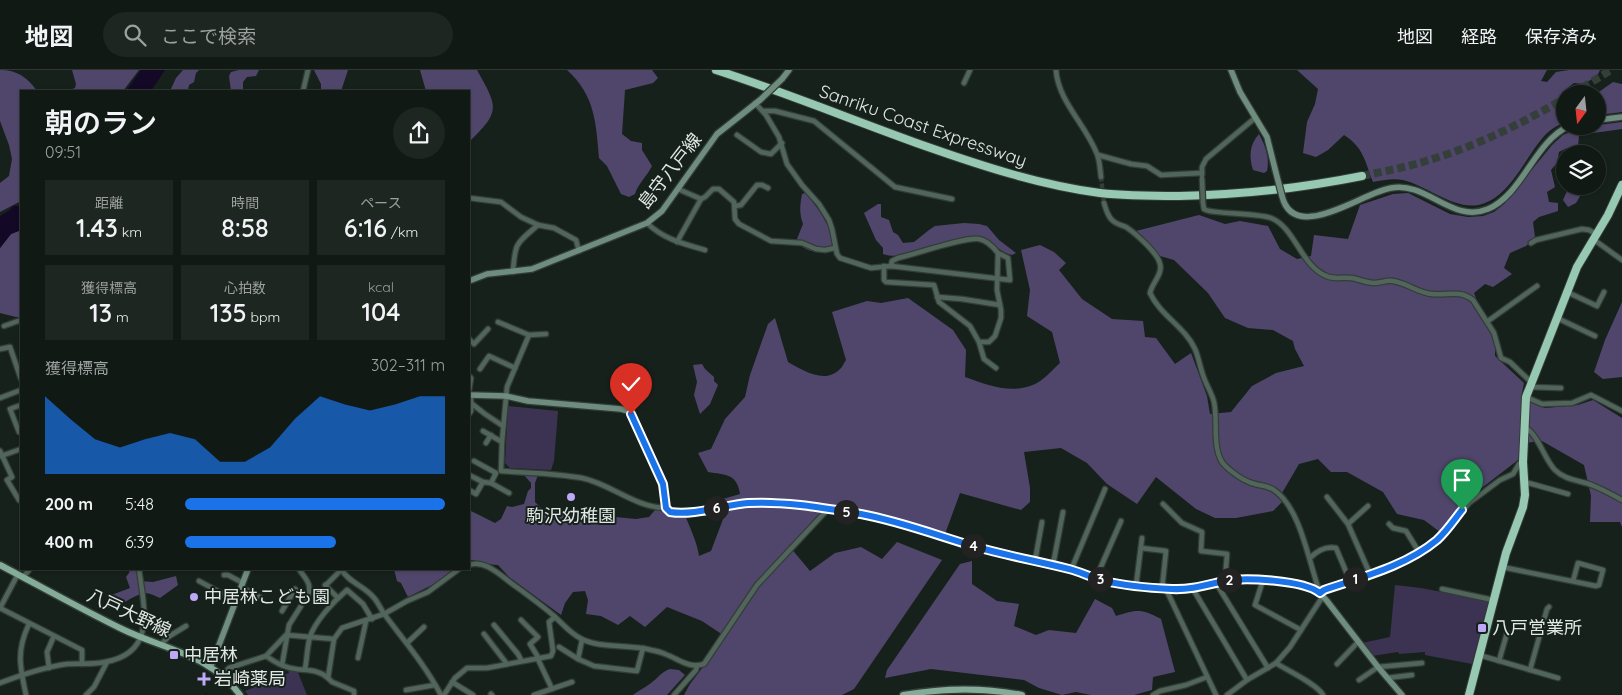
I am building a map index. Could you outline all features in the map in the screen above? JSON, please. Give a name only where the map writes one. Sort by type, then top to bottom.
[{"type":"highway","name":"Sanriku Coast Expressway","points":[[716,70],[990,168],[1099,193],[1152,196],[1209,195],[1268,191],[1362,176]]},
{"type":"highway","points":[[1469,695],[1502,567],[1523,507],[1526,397],[1577,267],[1622,185]]},
{"type":"main road","name":"八戸大野線","points":[[0,565],[141,638],[193,656],[222,675],[240,695]]},
{"type":"main road","points":[[903,695],[954,690],[984,690],[1022,695]]},
{"type":"street","points":[[303,90],[308,70]]},
{"type":"street","name":"島守八戸線","points":[[470,281],[487,274],[532,269],[647,223],[662,211],[718,134],[757,102],[789,70]]},
{"type":"street","points":[[964,83],[970,70]]},
{"type":"street","points":[[1056,70],[1060,90],[1098,155],[1101,177]]},
{"type":"street","points":[[1231,70],[1240,92],[1267,137],[1282,196],[1287,208],[1298,216],[1306,217],[1325,214],[1380,191],[1400,187],[1416,190],[1461,212],[1486,210],[1501,201],[1556,133]]},
{"type":"street","points":[[757,102],[782,143],[787,164],[802,186],[819,204],[829,220],[835,248],[840,258],[871,268],[891,266],[997,279],[1011,279],[1008,258],[998,253],[983,240],[972,239],[898,258],[892,261],[891,266]]},
{"type":"street","points":[[763,111],[775,111],[814,121],[895,186],[952,200]]},
{"type":"street","points":[[1606,119],[1622,117]]},
{"type":"street","points":[[1255,118],[1206,159],[1202,167],[1204,209],[1208,212],[1233,212],[1260,215],[1273,219],[1283,227],[1311,265],[1326,276],[1351,278],[1374,283],[1398,282],[1430,294],[1463,294],[1472,300],[1494,332],[1501,358],[1510,362],[1530,385],[1561,388]]},
{"type":"street","points":[[737,135],[764,154],[771,154],[782,143]]},
{"type":"street","points":[[1098,155],[1130,164],[1147,166],[1161,175],[1202,176]]},
{"type":"street","points":[[735,206],[740,205],[757,185],[768,188]]},
{"type":"street","points":[[677,242],[701,199],[717,188],[732,200],[735,206],[735,219],[739,224],[771,241],[802,243],[816,249],[825,250],[835,248]]},
{"type":"street","points":[[678,189],[701,199]]},
{"type":"street","points":[[470,198],[501,202],[521,217],[538,225],[554,228],[576,240],[579,250]]},
{"type":"street","points":[[1104,203],[1106,212],[1113,221],[1138,236],[1155,254],[1160,264],[1158,275],[1150,293],[1191,342],[1196,351],[1214,400],[1219,452],[1224,464],[1250,482],[1267,486],[1284,500],[1297,524],[1321,594]]},
{"type":"street","points":[[647,223],[658,233],[677,242],[705,250]]},
{"type":"street","points":[[513,272],[514,249],[538,225]]},
{"type":"street","points":[[1531,243],[1536,240],[1582,229],[1589,230],[1622,260]]},
{"type":"street","points":[[979,342],[989,342],[995,336],[1001,318],[997,290],[998,253]]},
{"type":"street","points":[[884,266],[884,280],[886,282],[934,285],[938,302],[970,326],[979,342],[984,359],[996,368]]},
{"type":"street","points":[[1488,322],[1537,286]]},
{"type":"street","points":[[1567,292],[1597,306],[1604,292]]},
{"type":"street","points":[[936,297],[1000,305]]},
{"type":"street","points":[[1557,318],[1595,336]]},
{"type":"street","points":[[4,326],[20,320]]},
{"type":"street","points":[[498,322],[529,335],[546,334]]},
{"type":"street","points":[[470,340],[474,344],[488,329]]},
{"type":"street","points":[[529,335],[507,387],[501,471],[582,478],[599,483],[654,508],[666,508]]},
{"type":"street","points":[[0,349],[10,347],[20,376]]},
{"type":"street","points":[[480,369],[489,356],[515,368]]},
{"type":"street","points":[[470,377],[470,412]]},
{"type":"street","points":[[0,398],[20,390]]},
{"type":"street","points":[[470,394],[506,396],[528,401],[604,407],[628,411],[634,418],[663,484],[666,508],[670,512],[676,513],[774,502],[883,519],[975,547],[1053,565],[1096,578],[1136,586],[1164,589],[1193,589],[1225,581],[1263,580],[1311,587],[1321,594],[1399,694]]},
{"type":"street","points":[[1526,397],[1542,404],[1572,404],[1592,395],[1622,411]]},
{"type":"street","points":[[471,403],[503,426]]},
{"type":"street","points":[[20,405],[10,409],[18,432],[20,431]]},
{"type":"street","points":[[1524,427],[1533,434],[1550,465],[1560,475],[1593,485],[1622,500]]},
{"type":"street","points":[[483,431],[502,442]]},
{"type":"street","points":[[486,443],[491,436]]},
{"type":"street","points":[[19,500],[7,480],[12,477],[1,454],[20,449]]},
{"type":"street","points":[[474,461],[496,473],[491,483]]},
{"type":"street","points":[[1227,695],[1247,680],[1276,663],[1302,630],[1324,590],[1370,574],[1419,552],[1442,535],[1469,503],[1494,484],[1513,474],[1518,464],[1523,462]]},
{"type":"street","points":[[470,475],[509,493]]},
{"type":"street","points":[[470,491],[476,494],[483,482]]},
{"type":"street","points":[[1525,482],[1568,494]]},
{"type":"street","points":[[1072,570],[1105,489]]},
{"type":"street","points":[[1327,497],[1348,524],[1370,574]]},
{"type":"street","points":[[1163,504],[1182,523],[1202,532],[1201,551],[1227,554],[1225,581]]},
{"type":"street","points":[[1348,524],[1368,506]]},
{"type":"street","points":[[470,564],[481,564],[488,567],[555,617],[582,640],[599,644],[643,648],[664,653],[682,663],[697,666],[704,664],[757,585],[828,509]]},
{"type":"street","points":[[1053,565],[1063,512]]},
{"type":"street","points":[[1096,578],[1121,520]]},
{"type":"street","points":[[1035,561],[1042,522]]},
{"type":"street","points":[[1389,524],[1406,532],[1419,552]]},
{"type":"street","points":[[1136,586],[1142,538]]},
{"type":"street","points":[[1310,558],[1316,552],[1329,547],[1336,548],[1350,581]]},
{"type":"street","points":[[1141,548],[1166,551],[1164,589],[1216,695]]},
{"type":"street","points":[[1502,567],[1573,582],[1597,586],[1599,585],[1603,570],[1578,563],[1573,582]]},
{"type":"street","points":[[29,570],[20,576],[0,608],[82,650],[82,664]]},
{"type":"street","points":[[0,683],[22,675],[68,664],[107,662],[133,651],[141,638],[144,625],[139,570]]},
{"type":"street","points":[[211,666],[248,570]]},
{"type":"street","points":[[282,611],[295,589],[306,599],[310,592],[310,586],[299,570]]},
{"type":"street","points":[[338,598],[325,584],[340,570]]},
{"type":"street","points":[[342,570],[350,580],[360,584],[374,598],[442,695],[467,668],[487,668],[537,657],[551,656],[553,654],[549,622],[555,617]]},
{"type":"street","points":[[328,678],[334,639],[342,628],[384,614],[428,592],[459,570]]},
{"type":"street","points":[[224,575],[228,575],[261,598]]},
{"type":"street","points":[[1263,580],[1255,605],[1302,630]]},
{"type":"street","points":[[199,581],[236,600]]},
{"type":"street","points":[[1216,583],[1268,668]]},
{"type":"street","points":[[1193,589],[1247,680]]},
{"type":"street","points":[[1442,589],[1493,600]]},
{"type":"street","points":[[305,669],[310,637],[319,622],[338,598],[347,590],[362,604],[369,620],[358,658]]},
{"type":"street","points":[[282,665],[288,625],[300,606]]},
{"type":"street","points":[[1530,670],[1549,607]]},
{"type":"street","points":[[521,620],[538,637],[530,644],[552,689]]},
{"type":"street","points":[[26,695],[20,652],[23,637],[29,624]]},
{"type":"street","points":[[494,625],[521,660]]},
{"type":"street","points":[[161,646],[168,636],[186,626]]},
{"type":"street","points":[[407,643],[424,626]]},
{"type":"street","points":[[1499,660],[1507,633]]},
{"type":"street","points":[[484,634],[507,664]]},
{"type":"street","points":[[286,635],[334,639]]},
{"type":"street","points":[[222,675],[229,668],[266,656],[286,635]]},
{"type":"street","points":[[49,668],[48,652],[54,636]]},
{"type":"street","points":[[578,659],[582,640]]},
{"type":"street","points":[[1337,664],[1358,642]]},
{"type":"street","points":[[559,646],[578,659],[594,666],[635,672],[638,669],[643,648]]},
{"type":"street","points":[[1479,655],[1558,678]]},
{"type":"street","points":[[266,656],[288,668],[322,673],[332,682],[354,691],[354,695]]},
{"type":"street","points":[[86,695],[94,687],[107,662]]},
{"type":"street","points":[[1276,663],[1322,692],[1323,695]]},
{"type":"street","points":[[1359,680],[1378,667],[1422,663]]},
{"type":"street","points":[[674,695],[696,670],[697,666]]},
{"type":"street","points":[[1388,678],[1412,675]]},
{"type":"street","points":[[1153,695],[1160,691],[1186,685],[1207,677]]},
{"type":"street","points":[[452,682],[473,695]]},
{"type":"street","points":[[534,695],[572,682]]},
{"type":"street","points":[[406,690],[435,685]]},
{"type":"shaded area","points":[[0,70],[12,71],[21,75],[36,90],[20,90],[20,202],[0,212],[0,183],[9,176],[12,159],[0,121]]},
{"type":"shaded area","points":[[72,70],[139,70],[124,90],[70,90],[75,88],[76,84]]},
{"type":"shaded area","points":[[141,70],[165,70],[152,90],[127,90]]},
{"type":"shaded area","points":[[183,70],[199,70],[196,73],[194,82],[189,85],[188,90],[170,90],[176,78]]},
{"type":"shaded area","points":[[259,70],[256,76],[247,77],[243,82],[244,90],[231,90],[229,76],[231,72]]},
{"type":"shaded area","points":[[314,70],[348,70],[341,90],[321,90],[321,84]]},
{"type":"shaded area","points":[[420,70],[477,70],[492,101],[493,109],[491,116],[470,141],[470,90],[426,90]]},
{"type":"shaded area","points":[[567,70],[652,70],[658,78],[653,83],[625,90],[622,134],[631,141],[642,143],[642,150],[652,166],[635,194],[629,197],[621,194],[607,166],[599,158],[595,121],[589,100],[583,89]]},
{"type":"shaded area","points":[[1297,70],[1547,70],[1541,81],[1547,82],[1556,72],[1600,70],[1597,76],[1584,84],[1556,85],[1556,126],[1546,134],[1518,174],[1502,192],[1493,199],[1472,206],[1452,202],[1403,180],[1392,179],[1373,182],[1359,150],[1344,135],[1328,150],[1316,157],[1303,153],[1307,122],[1315,104],[1318,89]]},
{"type":"shaded area","points":[[1613,82],[1622,84],[1622,112],[1606,114],[1606,87]]},
{"type":"shaded area","points":[[1622,122],[1622,129],[1606,131],[1606,124]]},
{"type":"shaded area","points":[[1259,134],[1267,156],[1268,166],[1267,171],[1264,173],[1253,170],[1251,160],[1253,142]]},
{"type":"shaded area","points":[[1563,135],[1579,135],[1578,145],[1556,145],[1556,164],[1551,170],[1555,187],[1547,192],[1549,202],[1558,203],[1558,211],[1539,217],[1533,222],[1535,237],[1526,246],[1510,253],[1504,268],[1512,274],[1493,287],[1485,284],[1474,293],[1479,306],[1495,330],[1495,356],[1524,383],[1521,398],[1545,408],[1578,405],[1593,400],[1622,418],[1622,527],[1620,522],[1590,522],[1591,496],[1584,465],[1542,441],[1523,443],[1518,460],[1461,504],[1440,532],[1424,520],[1397,514],[1383,492],[1347,472],[1331,472],[1318,459],[1299,464],[1282,493],[1282,502],[1273,511],[1236,518],[1215,518],[1196,509],[1156,477],[1137,504],[1107,484],[1087,463],[1061,448],[1024,452],[1030,488],[1030,502],[1021,510],[960,493],[945,534],[885,514],[828,504],[790,547],[810,571],[835,553],[861,547],[882,559],[897,542],[942,560],[854,689],[842,695],[684,695],[690,684],[726,637],[702,621],[667,607],[645,627],[630,616],[618,625],[601,616],[586,614],[588,600],[585,591],[573,592],[565,603],[561,615],[509,577],[498,565],[470,560],[470,510],[495,523],[501,519],[507,506],[512,507],[524,504],[528,491],[531,488],[531,483],[523,474],[538,475],[535,483],[535,502],[543,510],[636,519],[649,517],[655,510],[663,510],[673,516],[685,515],[699,556],[711,551],[725,514],[723,499],[740,494],[736,482],[729,476],[708,472],[698,453],[711,449],[725,419],[745,397],[750,375],[768,324],[775,318],[788,362],[813,374],[827,376],[840,369],[846,360],[832,312],[867,301],[881,303],[908,298],[953,330],[966,350],[965,377],[991,386],[1008,389],[1017,389],[1035,384],[1060,363],[1052,332],[1027,316],[1030,290],[1021,250],[1040,245],[1054,252],[1066,263],[1059,270],[1082,299],[1112,319],[1143,321],[1145,337],[1156,338],[1175,364],[1191,353],[1207,396],[1210,414],[1231,412],[1252,386],[1276,373],[1304,366],[1293,341],[1273,330],[1248,328],[1225,318],[1208,293],[1174,260],[1160,256],[1134,237],[1136,231],[1199,215],[1225,224],[1240,221],[1268,226],[1280,249],[1297,259],[1311,256],[1314,235],[1348,239],[1360,205],[1393,194],[1408,193],[1450,214],[1468,217],[1483,216],[1494,212],[1504,204],[1552,145]]},
{"type":"shaded area","points":[[805,193],[820,212],[829,228],[832,236],[832,251],[812,251],[803,247],[797,239],[803,224],[800,205],[802,194]]},
{"type":"shaded area","points":[[1565,195],[1581,195],[1576,203],[1568,207],[1563,200]]},
{"type":"shaded area","points":[[881,204],[881,217],[889,220],[893,232],[898,235],[903,243],[914,242],[935,226],[964,223],[979,224],[987,226],[999,240],[1016,253],[1012,255],[1002,251],[986,239],[978,237],[955,240],[905,255],[893,256],[883,254],[883,248],[876,240],[864,213]]},
{"type":"shaded area","points":[[13,206],[19,206],[20,230],[11,234],[0,248],[0,216]]},
{"type":"shaded area","points":[[20,230],[20,317],[0,313],[0,248],[11,234]]},
{"type":"shaded area","points":[[1622,302],[1622,377],[1603,379],[1594,372],[1605,340]]},
{"type":"shaded area","points":[[702,364],[714,377],[714,381],[718,385],[710,404],[700,414],[694,395],[697,382],[693,365]]},
{"type":"shaded area","points":[[508,406],[558,411],[554,461],[551,470],[510,468],[505,463]]},
{"type":"shaded area","points":[[972,561],[972,584],[997,601],[1019,604],[1014,626],[1036,635],[1049,630],[1076,633],[1095,599],[1112,608],[1116,616],[1138,611],[1161,619],[1175,672],[1153,677],[1152,690],[1134,695],[1091,695],[1076,692],[1062,695],[1039,688],[1024,680],[931,669],[885,678],[887,670],[960,564]]},
{"type":"shaded area","points":[[130,570],[137,570],[139,581],[153,582],[176,576],[178,585],[160,598],[145,593],[117,606],[108,608],[109,596],[130,588],[126,577]]},
{"type":"shaded area","points":[[394,570],[452,570],[438,582],[408,597],[401,583],[397,581]]},
{"type":"shaded area","points":[[1395,585],[1489,601],[1472,664],[1425,655],[1425,652],[1399,654],[1398,652],[1372,656],[1362,643],[1390,637]]},
{"type":"shaded area","points":[[670,669],[679,670],[685,675],[667,695],[633,695],[649,685]]},
{"type":"shaded area","points":[[288,670],[297,670],[307,695],[248,695],[245,691],[289,673]]},
{"type":"tunnel","points":[[1587,85],[1611,70]]},
{"type":"tunnel","points":[[1362,176],[1413,165],[1465,148],[1516,125],[1556,103]]},
{"type":"tunnel","points":[[1101,177],[1104,203]]},
{"type":"place","name":"駒沢幼稚園","points":[[571,497]]},
{"type":"place","name":"中居林こども園","points":[[194,597]]},
{"type":"place","name":"八戸営業所","points":[[1482,628]]},
{"type":"place","name":"中居林","points":[[174,655]]},
{"type":"place","name":"岩崎薬局","points":[[204,679]]},
{"type":"route","points":[[631,414],[663,484],[666,508],[670,512],[676,513],[774,502],[861,514],[909,526],[975,547],[1072,570],[1104,580],[1149,587],[1175,590],[1193,589],[1225,581],[1251,579],[1311,587],[1320,593],[1409,558],[1436,541],[1462,510]]}]
